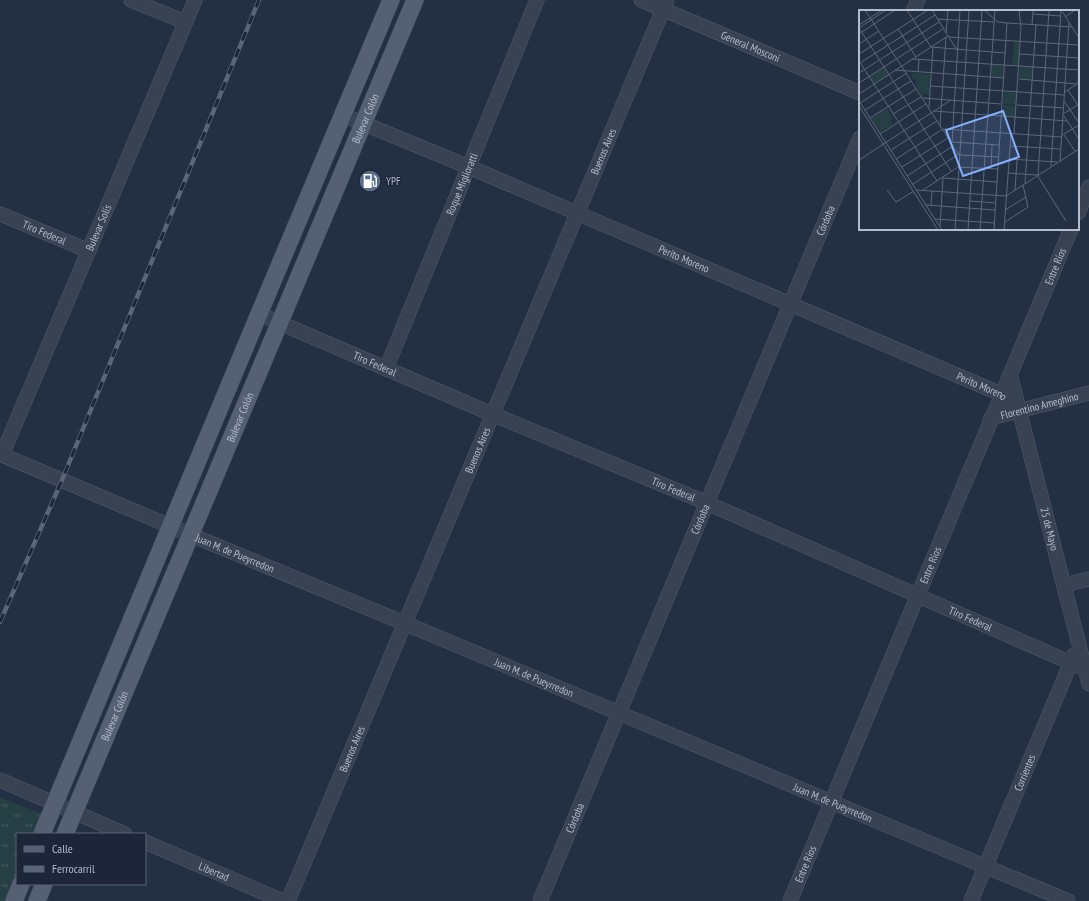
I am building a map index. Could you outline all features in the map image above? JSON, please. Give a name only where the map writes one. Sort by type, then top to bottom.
[{"type":"main road","name":"Bulevar Colón","points":[[42,833],[391,0]]},
{"type":"main road","name":"Bulevar Colón","points":[[65,833],[415,0]]},
{"type":"main road","points":[[14,901],[22,885]]},
{"type":"main road","points":[[37,901],[44,885]]},
{"type":"street","points":[[131,0],[185,22]]},
{"type":"street","name":"Bulevar Solís","points":[[1,455],[195,0]]},
{"type":"street","name":"Roque Miglioratti","points":[[386,369],[537,0]]},
{"type":"street","name":"General Mosconi","points":[[641,0],[665,5],[859,93]]},
{"type":"street","points":[[913,10],[918,0]]},
{"type":"street","name":"Buenos Aires","points":[[288,901],[665,5]]},
{"type":"street","name":"Perito Moreno","points":[[343,115],[469,167],[1001,394],[1019,411]]},
{"type":"street","name":"Córdoba","points":[[540,901],[859,140]]},
{"type":"street","points":[[1079,184],[1089,188],[1079,211]]},
{"type":"street","name":"Tiro Federal","points":[[0,214],[89,251]]},
{"type":"street","name":"Entre Ríos","points":[[790,901],[1071,230]]},
{"type":"street","name":"Tiro Federal","points":[[259,314],[492,414],[707,503],[1085,669]]},
{"type":"street","name":"25 de Mayo","points":[[1010,374],[1089,684]]},
{"type":"street","name":"Florentino Ameghino","points":[[991,418],[1089,394]]},
{"type":"street","name":"Juan M. de Pueyrredon","points":[[1,455],[1068,901]]},
{"type":"street","points":[[1064,585],[1089,579]]},
{"type":"street","name":"Corrientes","points":[[971,901],[1079,644]]},
{"type":"street","points":[[0,780],[124,833]]},
{"type":"street","name":"Libertad","points":[[146,842],[283,901]]},
{"type":"green space","points":[[0,797],[42,814],[34,833],[16,833],[16,876],[6,901],[0,901]]},
{"type":"railway","points":[[0,622],[62,480],[259,0]]},
{"type":"place","name":"YPF","points":[[370,181]]}]
